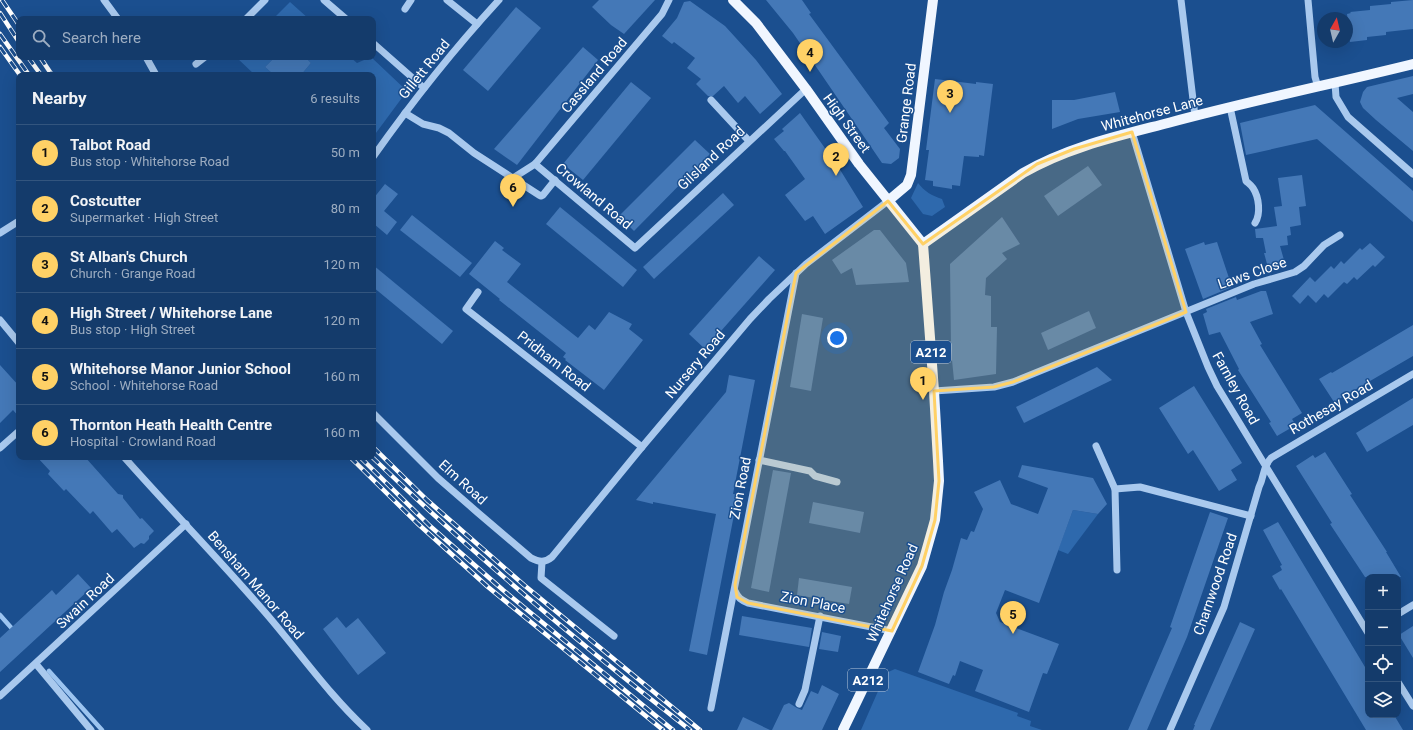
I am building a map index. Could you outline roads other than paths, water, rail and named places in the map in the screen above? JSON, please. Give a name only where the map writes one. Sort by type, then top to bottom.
[{"type":"main road","name":"High Street","points":[[733,0],[756,23],[806,89],[859,164],[922,244]]},
{"type":"main road","name":"Grange Road","points":[[888,201],[907,185],[911,175],[933,0]]},
{"type":"main road","name":"Whitehorse Lane","points":[[922,244],[1009,181],[1037,164],[1074,149],[1132,132],[1230,107],[1413,64]]},
{"type":"main road","name":"Whitehorse Road","points":[[844,730],[922,566],[935,520],[938,481],[934,391],[922,244]]},
{"type":"street","points":[[249,16],[265,0]]},
{"type":"street","points":[[324,0],[343,16]]},
{"type":"street","points":[[405,9],[411,0]]},
{"type":"street","points":[[447,0],[477,24]]},
{"type":"street","name":"Gillett Road","points":[[376,153],[424,88],[499,0]]},
{"type":"street","name":"Cassland Road","points":[[513,178],[535,164],[662,14],[669,0]]},
{"type":"street","points":[[1181,0],[1195,116]]},
{"type":"street","points":[[1308,0],[1315,77],[1318,87]]},
{"type":"street","points":[[106,1],[116,16]]},
{"type":"street","points":[[376,46],[424,88]]},
{"type":"street","points":[[148,60],[154,72]]},
{"type":"street","points":[[196,64],[201,60]]},
{"type":"street","points":[[1335,83],[1336,97],[1348,117],[1413,174]]},
{"type":"street","name":"Gilsland Road","points":[[635,248],[806,89]]},
{"type":"street","points":[[711,100],[749,141]]},
{"type":"street","points":[[1230,107],[1246,180],[1253,188],[1258,203],[1259,215],[1255,223]]},
{"type":"street","points":[[405,113],[423,124],[438,128],[448,133],[474,153],[541,196],[555,180]]},
{"type":"street","name":"Farnley Road","points":[[1132,132],[1186,312],[1217,386],[1365,627]]},
{"type":"street","name":"Crowland Road","points":[[535,164],[635,248]]},
{"type":"street","name":"Nursery Road","points":[[542,562],[549,560],[552,557],[750,319],[796,273],[819,253],[888,201]]},
{"type":"street","points":[[0,233],[16,223]]},
{"type":"street","name":"Laws Close","points":[[934,391],[994,387],[1013,382],[1254,284],[1295,272],[1304,266],[1324,245],[1340,235]]},
{"type":"street","name":"Zion Road","points":[[711,708],[796,273]]},
{"type":"street","name":"Pridham Road","points":[[478,292],[466,309],[642,447]]},
{"type":"street","points":[[0,320],[16,339]]},
{"type":"street","name":"Rothesay Road","points":[[1265,465],[1271,458],[1413,374]]},
{"type":"street","name":"Elm Road","points":[[376,416],[438,478],[531,558],[542,562]]},
{"type":"street","points":[[0,448],[16,434]]},
{"type":"street","points":[[1096,446],[1115,488],[1117,570]]},
{"type":"street","name":"Bensham Manor Road","points":[[127,460],[261,608],[308,666],[353,717],[367,730]]},
{"type":"street","points":[[759,460],[810,471],[815,476],[837,482]]},
{"type":"street","name":"Charnwood Road","points":[[1170,730],[1224,607],[1259,487],[1263,479],[1265,465]]},
{"type":"street","points":[[1115,488],[1140,487],[1251,516]]},
{"type":"street","name":"Swain Road","points":[[0,696],[186,524]]},
{"type":"street","points":[[542,562],[541,578],[614,636]]},
{"type":"street","name":"Zion Place","points":[[735,590],[737,597],[741,601],[748,603],[892,631]]},
{"type":"street","points":[[1401,612],[1413,605]]},
{"type":"street","points":[[799,704],[804,690],[820,616]]},
{"type":"street","points":[[36,664],[91,730]]},
{"type":"street","points":[[1401,687],[1413,706]]},
{"type":"waterway","points":[[0,615],[15,632]]},
{"type":"waterway","points":[[49,671],[102,730]]},
{"type":"railway","points":[[2,0],[16,21]]},
{"type":"railway","points":[[0,13],[16,37]]},
{"type":"railway","points":[[0,34],[16,57]]},
{"type":"railway","points":[[0,47],[18,72]]},
{"type":"railway","points":[[18,60],[27,72]]},
{"type":"railway","points":[[30,60],[39,72]]},
{"type":"railway","points":[[42,60],[50,72]]},
{"type":"railway","points":[[376,450],[427,500],[524,585],[700,730]]},
{"type":"railway","points":[[353,460],[417,523],[488,587],[663,730]]},
{"type":"railway","points":[[363,460],[430,526],[503,590],[673,730]]},
{"type":"railway","points":[[375,460],[528,598],[608,665],[690,730]]},
{"type":"place","name":"High Street / Whitehorse Lane","points":[[810,72]]},
{"type":"place","name":"St Alban's Church","points":[[950,113]]},
{"type":"place","name":"Costcutter","points":[[836,176]]},
{"type":"place","name":"Thornton Heath Health Centre","points":[[513,207]]},
{"type":"place","name":"Talbot Road","points":[[923,400]]},
{"type":"place","name":"Whitehorse Manor Junior School","points":[[1013,634]]}]
